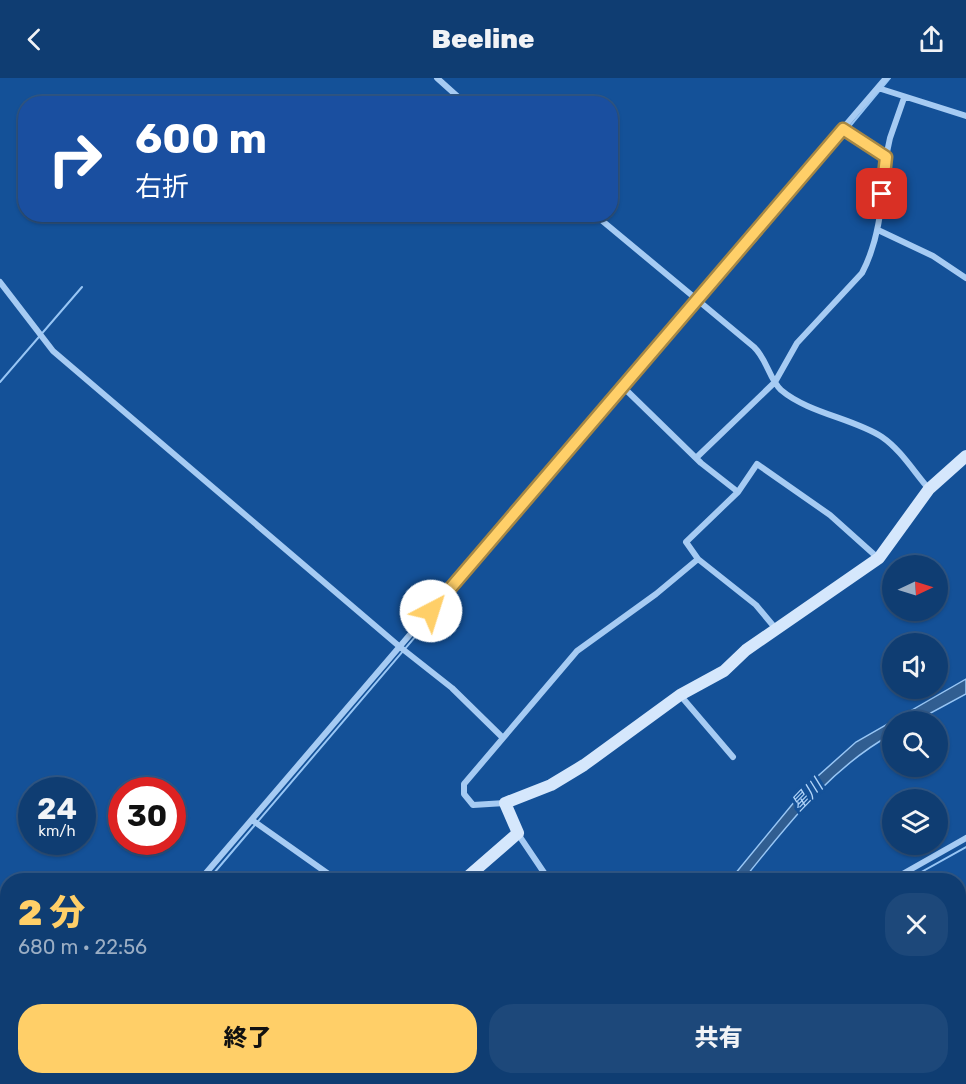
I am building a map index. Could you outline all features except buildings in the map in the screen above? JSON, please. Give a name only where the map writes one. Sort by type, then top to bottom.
[{"type":"street","points":[[437,78],[457,96]]},
{"type":"street","points":[[206,873],[886,78]]},
{"type":"street","points":[[878,88],[966,116]]},
{"type":"street","points":[[696,458],[775,382],[797,343],[862,273],[878,230],[886,157],[904,98]]},
{"type":"street","points":[[843,129],[886,157]]},
{"type":"street","points":[[603,222],[695,301],[761,353],[775,382],[797,400],[880,436],[896,449],[929,489]]},
{"type":"street","points":[[878,230],[933,256],[966,278]]},
{"type":"street","points":[[0,282],[53,351],[400,647],[452,688],[502,737]]},
{"type":"street","points":[[622,386],[696,458],[738,492]]},
{"type":"street","points":[[698,559],[649,600],[577,651],[470,776],[463,790],[473,805],[505,803],[565,778],[635,730],[680,695],[724,671],[746,650],[879,558],[929,489],[966,456]]},
{"type":"street","points":[[776,629],[756,605],[698,559],[686,539],[738,492],[757,464],[830,515],[879,558]]},
{"type":"street","points":[[680,695],[733,757]]},
{"type":"street","points":[[505,803],[518,833],[544,873]]},
{"type":"street","points":[[252,820],[327,873]]},
{"type":"street","points":[[472,873],[518,833]]},
{"type":"street","points":[[904,873],[966,838]]},
{"type":"water","points":[[966,679],[966,694],[935,711],[910,711],[931,699],[948,699],[948,689]]},
{"type":"water","name":"星川","points":[[882,727],[882,740],[848,764],[829,781],[793,819],[749,873],[736,873],[809,784],[856,742]]},
{"type":"waterway","points":[[702,299],[756,240],[890,78]]},
{"type":"waterway","points":[[0,382],[82,287]]},
{"type":"waterway","points":[[629,387],[695,307]]},
{"type":"waterway","points":[[214,873],[622,394]]},
{"type":"waterway","points":[[920,873],[966,847]]},
{"type":"route","points":[[431,611],[843,129],[886,157],[882,194]]}]
